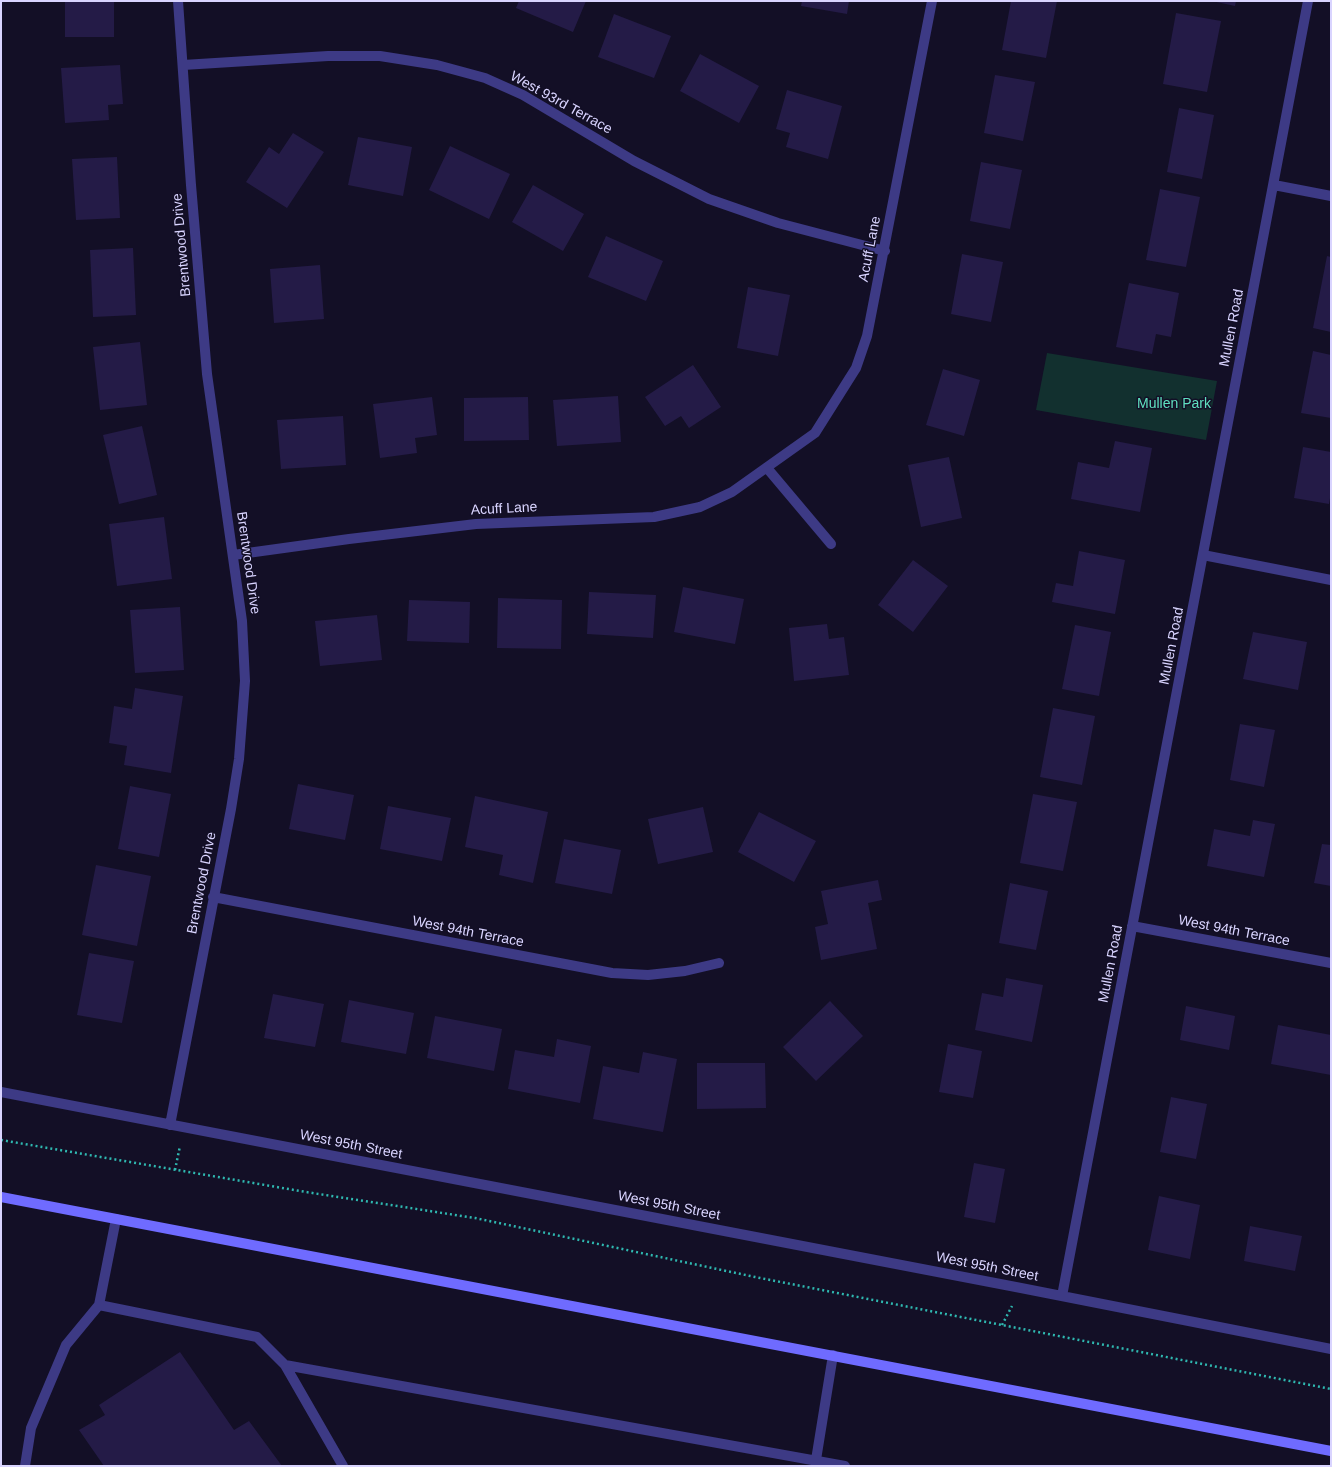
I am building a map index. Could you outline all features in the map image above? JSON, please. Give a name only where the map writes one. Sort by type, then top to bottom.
[{"type":"main road","points":[[1,1197],[1331,1451]]},
{"type":"street","name":"Brentwood Drive","points":[[170,1125],[231,809],[239,759],[245,681],[242,621],[207,374],[190,185],[178,1]]},
{"type":"street","name":"Acuff Lane","points":[[233,554],[476,524],[654,517],[700,507],[732,492],[815,433],[856,368],[867,336],[885,251],[932,1]]},
{"type":"street","name":"Mullen Road","points":[[1062,1296],[1308,1]]},
{"type":"street","name":"West 93rd Terrace","points":[[183,64],[336,56],[380,56],[437,65],[485,78],[523,95],[634,160],[709,198],[778,223],[885,251]]},
{"type":"street","points":[[1274,185],[1331,196]]},
{"type":"street","points":[[767,468],[831,544]]},
{"type":"street","points":[[1203,556],[1331,580]]},
{"type":"street","name":"West 94th Terrace","points":[[213,897],[612,974],[648,975],[685,971],[719,963]]},
{"type":"street","name":"West 94th Terrace","points":[[1132,926],[1331,963]]},
{"type":"street","name":"West 95th Street","points":[[1,1092],[1331,1349]]},
{"type":"street","points":[[25,1466],[31,1428],[66,1345],[99,1305],[116,1219]]},
{"type":"street","points":[[99,1305],[257,1337],[285,1365],[343,1466]]},
{"type":"street","points":[[816,1463],[833,1355]]},
{"type":"street","points":[[285,1365],[816,1463],[845,1466]]},
{"type":"path","points":[[175,1170],[184,1127]]},
{"type":"path","points":[[1,1140],[175,1170],[475,1218],[756,1277],[1331,1389]]},
{"type":"green space","name":"Mullen Park","points":[[1047,353],[1217,381],[1206,440],[1036,410]]},
{"type":"building","points":[[65,1],[114,1],[114,37],[65,37]]},
{"type":"building","points":[[519,1],[586,1],[573,32],[516,8]]},
{"type":"building","points":[[802,1],[849,1],[847,14],[801,6]]},
{"type":"building","points":[[1011,1],[1057,1],[1046,58],[1002,50]]},
{"type":"building","points":[[1212,1],[1236,1],[1235,6]]},
{"type":"building","points":[[1176,13],[1221,21],[1207,92],[1163,84]]},
{"type":"building","points":[[614,14],[671,36],[654,78],[598,57]]},
{"type":"building","points":[[700,54],[759,86],[739,123],[680,91]]},
{"type":"building","points":[[120,65],[123,104],[108,105],[109,120],[65,123],[61,68]]},
{"type":"building","points":[[995,75],[1035,82],[1023,141],[984,133]]},
{"type":"building","points":[[787,90],[842,106],[828,159],[786,147],[790,133],[776,129]]},
{"type":"building","points":[[1179,108],[1214,115],[1202,179],[1167,172]]},
{"type":"building","points":[[293,133],[324,152],[287,208],[246,182],[269,147],[279,154]]},
{"type":"building","points":[[358,137],[412,147],[403,196],[348,185]]},
{"type":"building","points":[[450,146],[510,174],[489,219],[429,190]]},
{"type":"building","points":[[117,157],[120,218],[76,220],[72,159]]},
{"type":"building","points":[[981,162],[1022,170],[1010,229],[970,221]]},
{"type":"building","points":[[533,185],[584,214],[563,251],[512,222]]},
{"type":"building","points":[[1160,189],[1200,197],[1186,267],[1146,260]]},
{"type":"building","points":[[606,236],[663,261],[646,301],[588,277]]},
{"type":"building","points":[[133,248],[136,315],[93,317],[90,250]]},
{"type":"building","points":[[962,254],[1003,262],[991,322],[951,314]]},
{"type":"building","points":[[1327,256],[1331,257],[1331,332],[1313,328]]},
{"type":"building","points":[[320,265],[324,319],[274,323],[270,269]]},
{"type":"building","points":[[1129,283],[1179,293],[1171,337],[1156,334],[1152,354],[1116,347]]},
{"type":"building","points":[[748,287],[790,295],[778,356],[737,348]]},
{"type":"building","points":[[140,342],[147,405],[100,410],[93,347]]},
{"type":"building","points":[[1313,351],[1331,355],[1331,418],[1301,413]]},
{"type":"building","points":[[693,365],[721,407],[689,428],[681,416],[665,426],[645,397]]},
{"type":"building","points":[[943,369],[980,380],[964,436],[926,425]]},
{"type":"building","points":[[618,396],[621,442],[557,446],[553,400]]},
{"type":"building","points":[[432,397],[437,435],[415,438],[417,453],[380,458],[373,404]]},
{"type":"building","points":[[528,397],[529,440],[464,441],[464,398]]},
{"type":"building","points":[[343,416],[346,465],[281,469],[277,420]]},
{"type":"building","points":[[142,426],[157,495],[119,504],[103,435]]},
{"type":"building","points":[[1115,441],[1152,448],[1140,512],[1071,499],[1078,462],[1109,468]]},
{"type":"building","points":[[1303,447],[1331,452],[1331,492],[1329,504],[1294,498]]},
{"type":"building","points":[[949,457],[962,518],[921,527],[908,465]]},
{"type":"building","points":[[164,517],[172,579],[117,586],[109,524]]},
{"type":"building","points":[[1079,551],[1125,560],[1115,614],[1052,602],[1056,583],[1073,586]]},
{"type":"building","points":[[913,560],[948,586],[913,632],[878,605]]},
{"type":"building","points":[[683,587],[744,599],[735,644],[674,632]]},
{"type":"building","points":[[589,592],[656,595],[653,638],[587,634]]},
{"type":"building","points":[[498,598],[562,600],[561,649],[497,648]]},
{"type":"building","points":[[409,600],[470,602],[469,643],[407,641]]},
{"type":"building","points":[[180,607],[184,670],[135,673],[130,610]]},
{"type":"building","points":[[377,615],[382,660],[320,666],[315,621]]},
{"type":"building","points":[[827,624],[829,639],[844,637],[849,675],[794,681],[789,628]]},
{"type":"building","points":[[1075,625],[1111,632],[1099,696],[1062,689]]},
{"type":"building","points":[[1253,632],[1307,642],[1298,690],[1243,679]]},
{"type":"building","points":[[135,688],[183,696],[171,773],[124,765],[127,746],[109,743],[114,706],[132,709]]},
{"type":"building","points":[[1053,708],[1095,716],[1082,785],[1040,777]]},
{"type":"building","points":[[1240,724],[1275,730],[1264,787],[1230,780]]},
{"type":"building","points":[[298,784],[354,795],[345,840],[289,829]]},
{"type":"building","points":[[130,786],[171,794],[159,857],[118,849]]},
{"type":"building","points":[[1033,794],[1077,802],[1063,871],[1020,863]]},
{"type":"building","points":[[475,796],[548,812],[533,883],[499,875],[503,855],[465,847]]},
{"type":"building","points":[[388,806],[451,818],[442,861],[380,849]]},
{"type":"building","points":[[703,807],[713,852],[658,864],[648,819]]},
{"type":"building","points":[[759,812],[816,841],[794,882],[738,852]]},
{"type":"building","points":[[1253,820],[1275,824],[1264,877],[1207,866],[1214,829],[1250,836]]},
{"type":"building","points":[[564,839],[621,850],[612,894],[555,883]]},
{"type":"building","points":[[1322,844],[1331,845],[1331,886],[1314,883]]},
{"type":"building","points":[[96,865],[151,876],[137,946],[82,935]]},
{"type":"building","points":[[878,880],[882,900],[868,903],[877,949],[821,960],[815,927],[828,924],[821,891]]},
{"type":"building","points":[[1010,883],[1048,891],[1036,950],[999,943]]},
{"type":"building","points":[[89,953],[134,961],[122,1023],[77,1015]]},
{"type":"building","points":[[1006,978],[1043,985],[1032,1042],[975,1030],[982,993],[1003,997]]},
{"type":"building","points":[[273,994],[324,1004],[315,1047],[264,1038]]},
{"type":"building","points":[[349,1000],[414,1013],[406,1054],[341,1042]]},
{"type":"building","points":[[830,1001],[863,1036],[816,1081],[783,1047]]},
{"type":"building","points":[[1186,1006],[1235,1016],[1229,1050],[1180,1040]]},
{"type":"building","points":[[435,1016],[502,1029],[494,1071],[427,1058]]},
{"type":"building","points":[[1278,1025],[1331,1035],[1331,1075],[1271,1064]]},
{"type":"building","points":[[557,1039],[591,1046],[580,1103],[508,1089],[515,1050],[554,1057]]},
{"type":"building","points":[[948,1044],[982,1051],[973,1098],[939,1092]]},
{"type":"building","points":[[643,1052],[677,1059],[663,1132],[593,1119],[603,1066],[639,1073]]},
{"type":"building","points":[[697,1063],[765,1063],[766,1108],[697,1109]]},
{"type":"building","points":[[1171,1097],[1207,1104],[1196,1159],[1160,1152]]},
{"type":"building","points":[[974,1163],[1005,1169],[995,1223],[964,1217]]},
{"type":"building","points":[[1159,1196],[1200,1205],[1190,1259],[1148,1250]]},
{"type":"building","points":[[1250,1226],[1302,1236],[1295,1271],[1244,1261]]},
{"type":"building","points":[[180,1352],[234,1430],[249,1421],[282,1466],[104,1466],[79,1430],[105,1415],[99,1405]]}]
